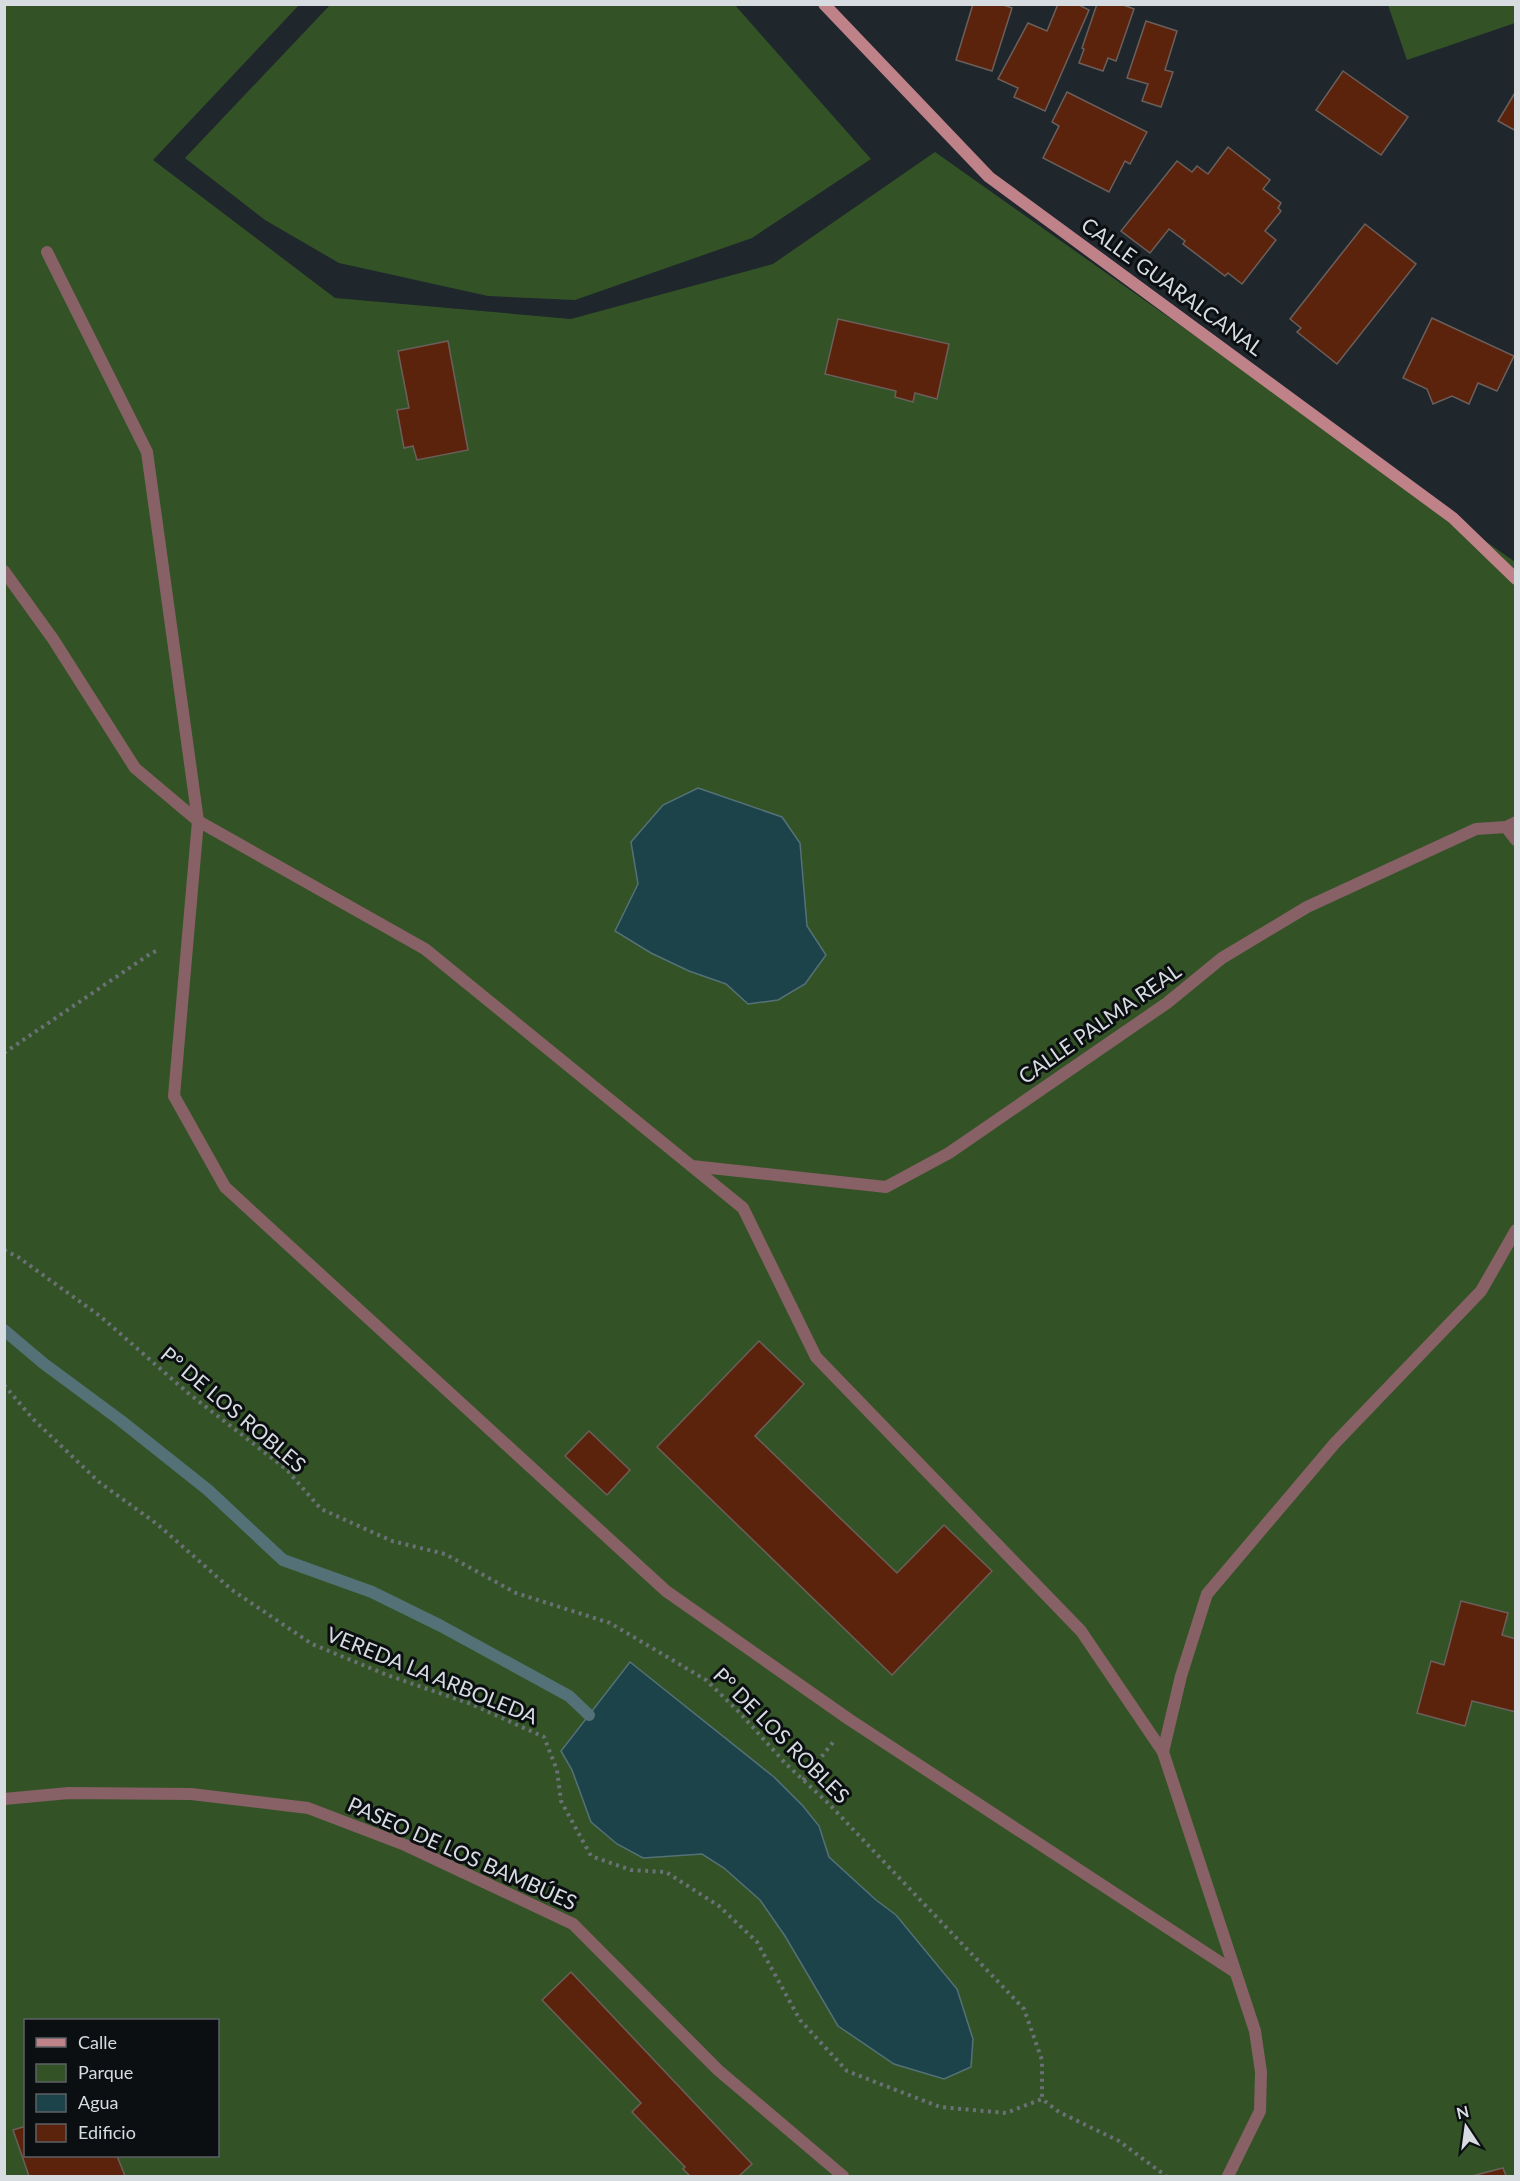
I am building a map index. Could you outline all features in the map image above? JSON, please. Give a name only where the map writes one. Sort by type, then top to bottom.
[{"type":"street","name":"CALLE GUARALCANAL","points":[[824,4],[989,177],[1453,518],[1515,579]]},
{"type":"street","points":[[47,252],[147,452],[198,821],[174,1096],[225,1187],[666,1591],[850,1720],[1235,1972]]},
{"type":"street","points":[[4,571],[53,639],[135,768],[198,821],[425,949],[743,1208],[816,1357],[1081,1630],[1163,1752],[1255,2031],[1261,2072],[1260,2110],[1228,2176]]},
{"type":"street","points":[[1511,824],[1515,840]]},
{"type":"street","name":"CALLE PALMA REAL","points":[[692,1166],[886,1187],[949,1153],[1167,1003],[1222,958],[1307,907],[1476,829],[1511,824]]},
{"type":"street","points":[[1163,1752],[1181,1676],[1207,1594],[1335,1443],[1481,1291],[1515,1230]]},
{"type":"street","name":"PASEO DE LOS BAMBÚES","points":[[4,1799],[69,1793],[191,1794],[308,1808],[405,1845],[573,1924],[718,2070],[843,2176]]},
{"type":"path","points":[[4,1053],[150,954],[187,938]]},
{"type":"path","name":"P° DE LOS ROBLES","points":[[4,1250],[18,1257],[100,1316],[188,1393],[286,1469],[321,1509],[392,1541],[445,1554],[516,1593],[610,1623],[706,1680],[828,1803],[1024,2009],[1042,2060],[1042,2099]]},
{"type":"path","name":"VEREDA LA ARBOLEDA","points":[[4,1385],[33,1419],[99,1482],[157,1524],[232,1590],[312,1644],[387,1675],[471,1704],[544,1737],[556,1770],[561,1801],[591,1856],[632,1870],[666,1872],[719,1906],[757,1942],[800,2020],[847,2071],[940,2107],[1006,2113],[1042,2099]]},
{"type":"path","points":[[803,1780],[850,1720]]},
{"type":"path","points":[[1042,2099],[1059,2112],[1119,2141],[1166,2176]]},
{"type":"green space","points":[[734,4],[871,159],[752,238],[575,300],[488,296],[339,263],[265,220],[185,158],[330,5]]},
{"type":"green space","points":[[5,5],[299,5],[153,160],[335,298],[571,319],[773,264],[935,152],[1515,562],[1515,2176],[5,2176]]},
{"type":"green space","points":[[1388,5],[1515,5],[1515,23],[1407,60]]},
{"type":"water","points":[[698,788],[782,817],[800,843],[807,926],[826,955],[805,984],[778,1000],[748,1004],[726,984],[689,971],[651,953],[615,931],[638,884],[631,842],[663,805]]},
{"type":"water","points":[[630,1662],[774,1777],[819,1826],[829,1857],[896,1915],[957,1989],[973,2039],[971,2067],[944,2079],[894,2064],[838,2026],[785,1936],[760,1900],[724,1868],[702,1854],[643,1858],[617,1844],[591,1822],[572,1770],[561,1751]]},
{"type":"building","points":[[973,4],[1001,4],[1012,8],[992,71],[956,60]]},
{"type":"building","points":[[1058,4],[1077,4],[1089,10],[1045,111],[1014,97],[1018,88],[998,79],[1028,23],[1047,31]]},
{"type":"building","points":[[1097,4],[1121,4],[1134,9],[1116,61],[1108,58],[1103,71],[1079,63]]},
{"type":"building","points":[[1146,21],[1177,31],[1165,70],[1173,72],[1161,107],[1142,101],[1148,84],[1127,78]]},
{"type":"building","points":[[1343,71],[1408,117],[1381,155],[1316,110]]},
{"type":"building","points":[[1516,91],[1516,131],[1498,121]]},
{"type":"building","points":[[1067,92],[1147,132],[1130,164],[1125,161],[1109,192],[1043,158],[1059,126],[1052,122]]},
{"type":"building","points":[[1228,147],[1270,180],[1263,189],[1281,203],[1278,208],[1281,211],[1265,231],[1276,240],[1242,284],[1228,273],[1225,276],[1183,244],[1185,241],[1169,229],[1150,253],[1121,231],[1177,161],[1192,172],[1197,166],[1208,174]]},
{"type":"building","points":[[1365,224],[1416,264],[1337,364],[1297,332],[1301,328],[1290,319]]},
{"type":"building","points":[[1432,318],[1514,356],[1497,391],[1478,383],[1469,404],[1452,396],[1433,404],[1427,389],[1403,378]]},
{"type":"building","points":[[838,319],[949,344],[937,399],[915,393],[913,402],[895,397],[896,391],[825,374]]},
{"type":"building","points":[[448,341],[468,450],[417,460],[413,446],[404,448],[397,410],[409,408],[398,351]]},
{"type":"building","points":[[759,1341],[804,1384],[755,1436],[897,1573],[944,1525],[992,1571],[892,1675],[657,1447]]},
{"type":"building","points":[[589,1431],[630,1470],[607,1495],[565,1456]]},
{"type":"building","points":[[1461,1601],[1508,1613],[1502,1635],[1516,1639],[1516,1712],[1472,1701],[1465,1726],[1417,1713],[1431,1661],[1444,1665]]},
{"type":"building","points":[[571,1972],[752,2164],[739,2176],[690,2176],[683,2169],[685,2167],[632,2112],[641,2103],[542,2000]]},
{"type":"building","points":[[24,2127],[24,2157],[117,2157],[125,2176],[29,2176],[13,2130]]},
{"type":"building","points":[[1503,2168],[1506,2176],[1472,2176]]},
{"type":"waterway","points":[[4,1330],[43,1363],[208,1490],[283,1560],[372,1592],[441,1626],[569,1696],[589,1715]]}]
